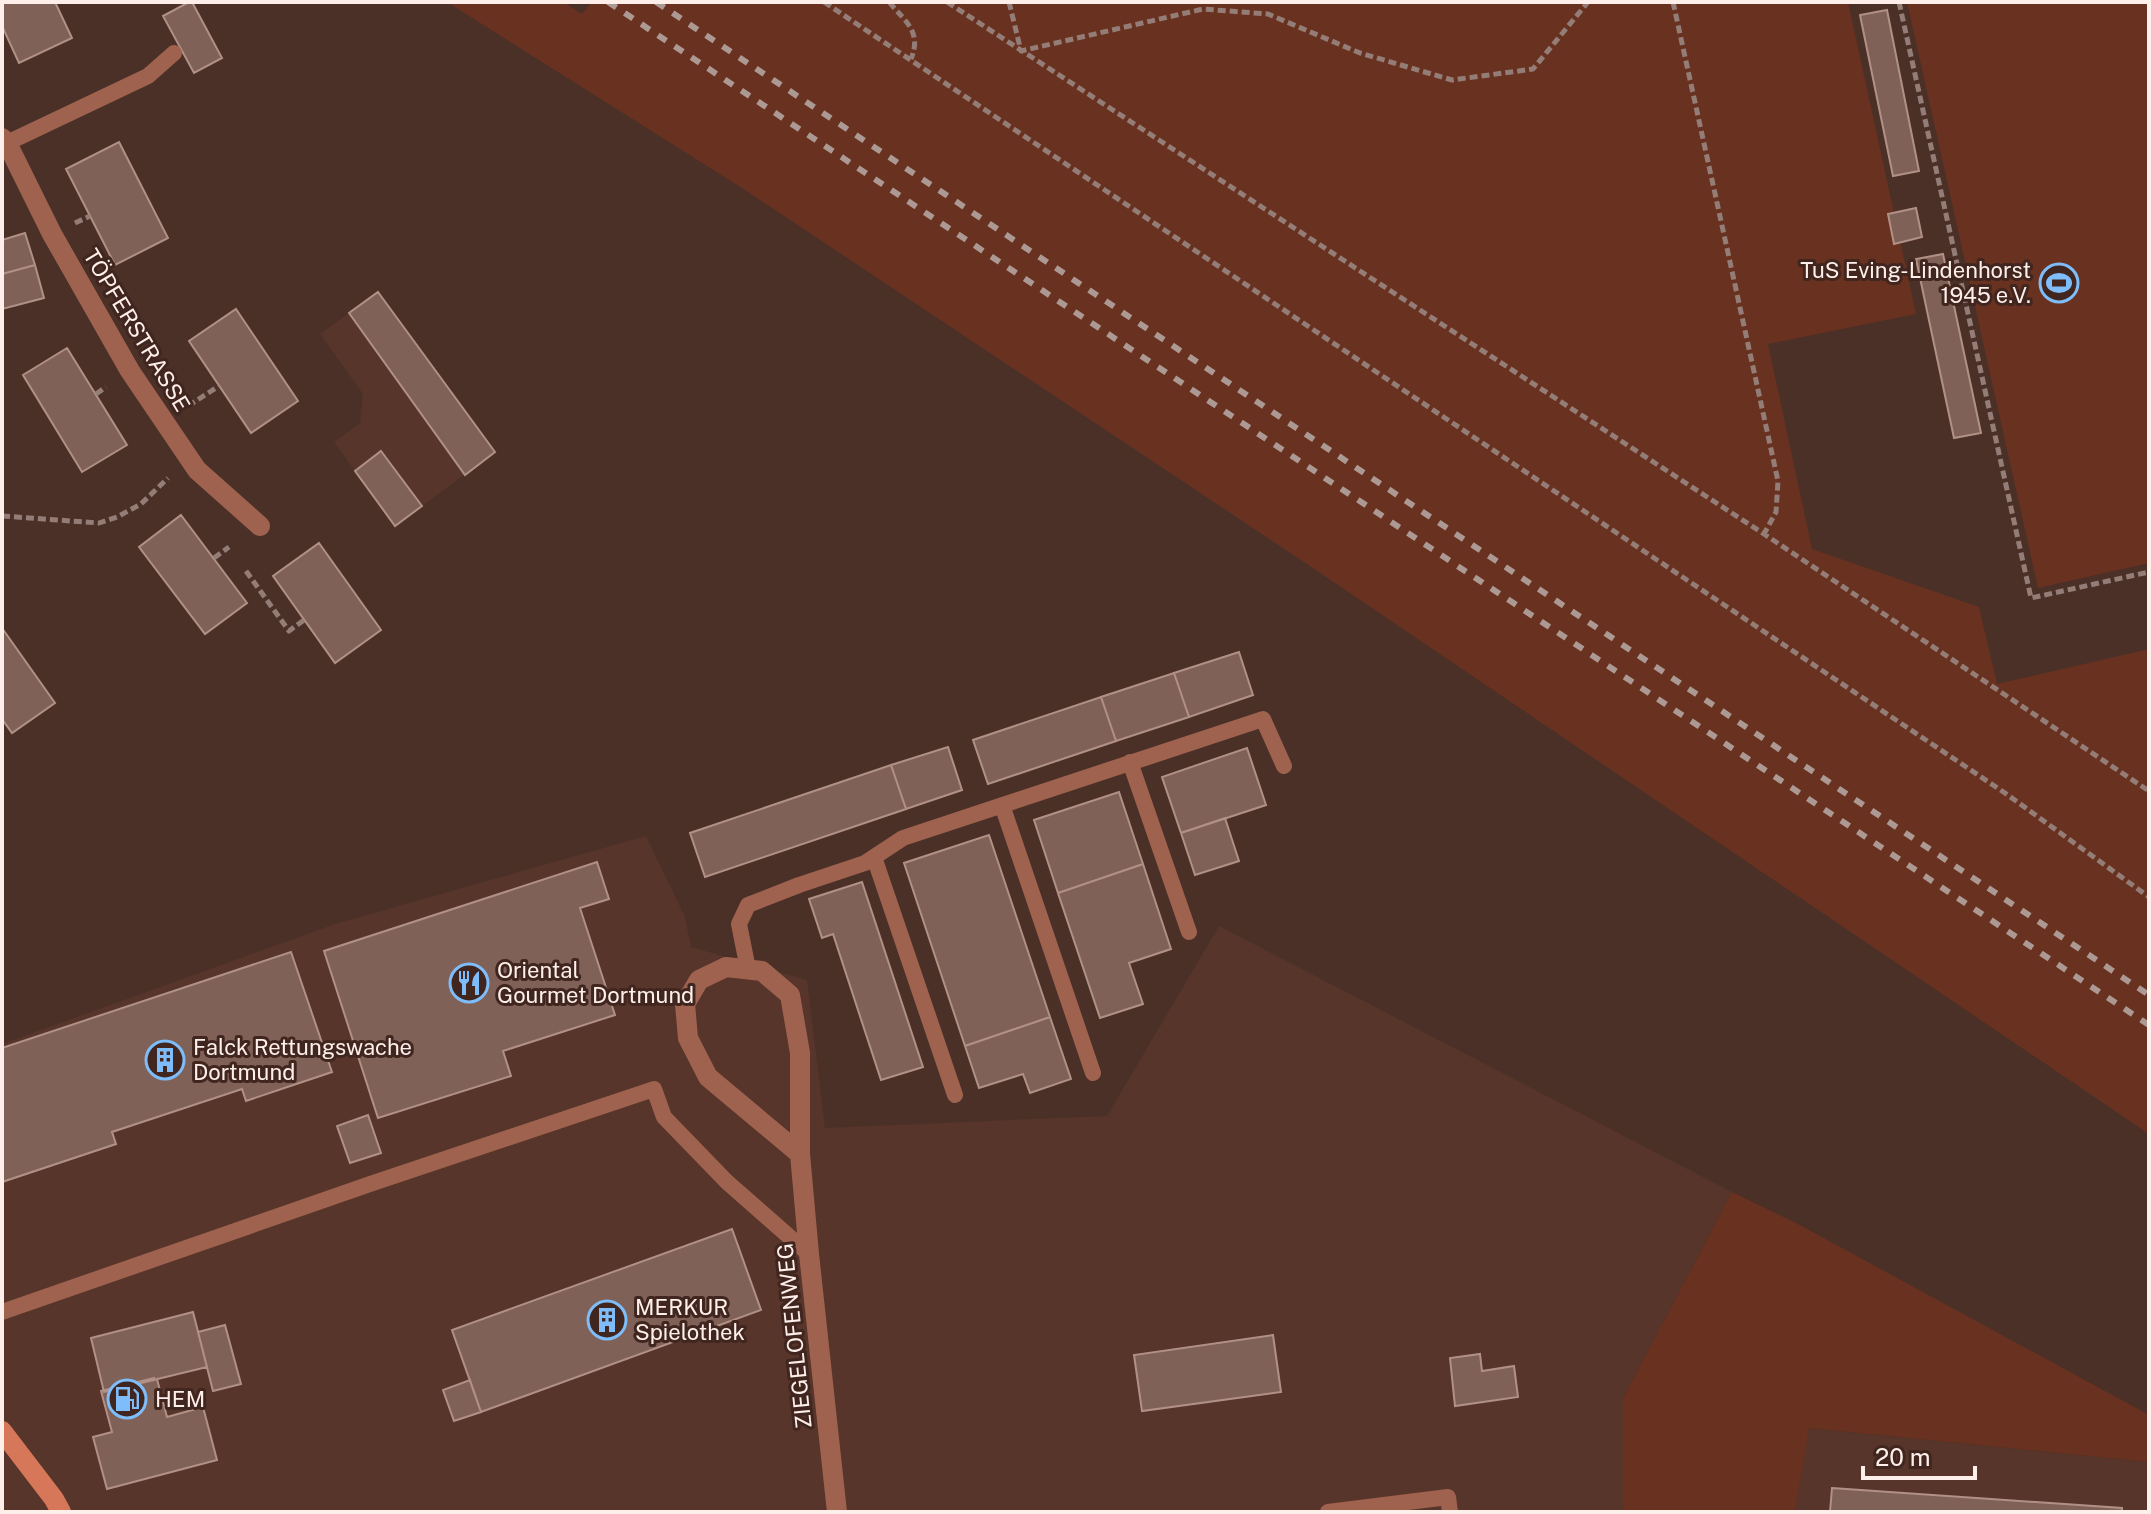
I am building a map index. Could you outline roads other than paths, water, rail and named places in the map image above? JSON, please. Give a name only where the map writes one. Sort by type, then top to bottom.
[{"type":"street","name":"TÖPFERSTRASSE","points":[[4,140],[52,234],[130,371],[163,421],[197,470],[260,526]]},
{"type":"street","points":[[748,969],[726,967],[699,980],[685,1004],[688,1038],[708,1077],[800,1154]]},
{"type":"street","name":"ZIEGELOFENWEG","points":[[748,969],[762,971],[790,995],[800,1053],[800,1154],[837,1512]]},
{"type":"street","points":[[2,1431],[61,1512]]},
{"type":"lane","points":[[4,140],[148,76],[174,53]]},
{"type":"lane","points":[[748,969],[739,924],[748,905],[865,863],[903,838],[1263,719],[1284,766]]},
{"type":"lane","points":[[1130,762],[1189,932]]},
{"type":"lane","points":[[1002,805],[1093,1073]]},
{"type":"lane","points":[[874,857],[955,1095]]},
{"type":"lane","points":[[2,1312],[654,1089],[664,1117],[727,1182],[809,1254]]},
{"type":"lane","points":[[1328,1512],[1448,1497],[1450,1512]]},
{"type":"railway","points":[[608,2],[2149,1025]]},
{"type":"railway","points":[[656,2],[2149,995]]},
{"type":"place","name":"TuS Eving-Lindenhorst 1945 e.V.","points":[[2059,283]]},
{"type":"place","name":"Oriental Gourmet Dortmund","points":[[469,983]]},
{"type":"place","name":"Falck Rettungswache Dortmund","points":[[165,1060]]},
{"type":"place","name":"MERKUR Spielothek","points":[[607,1320]]},
{"type":"place","name":"HEM","points":[[127,1399]]}]
